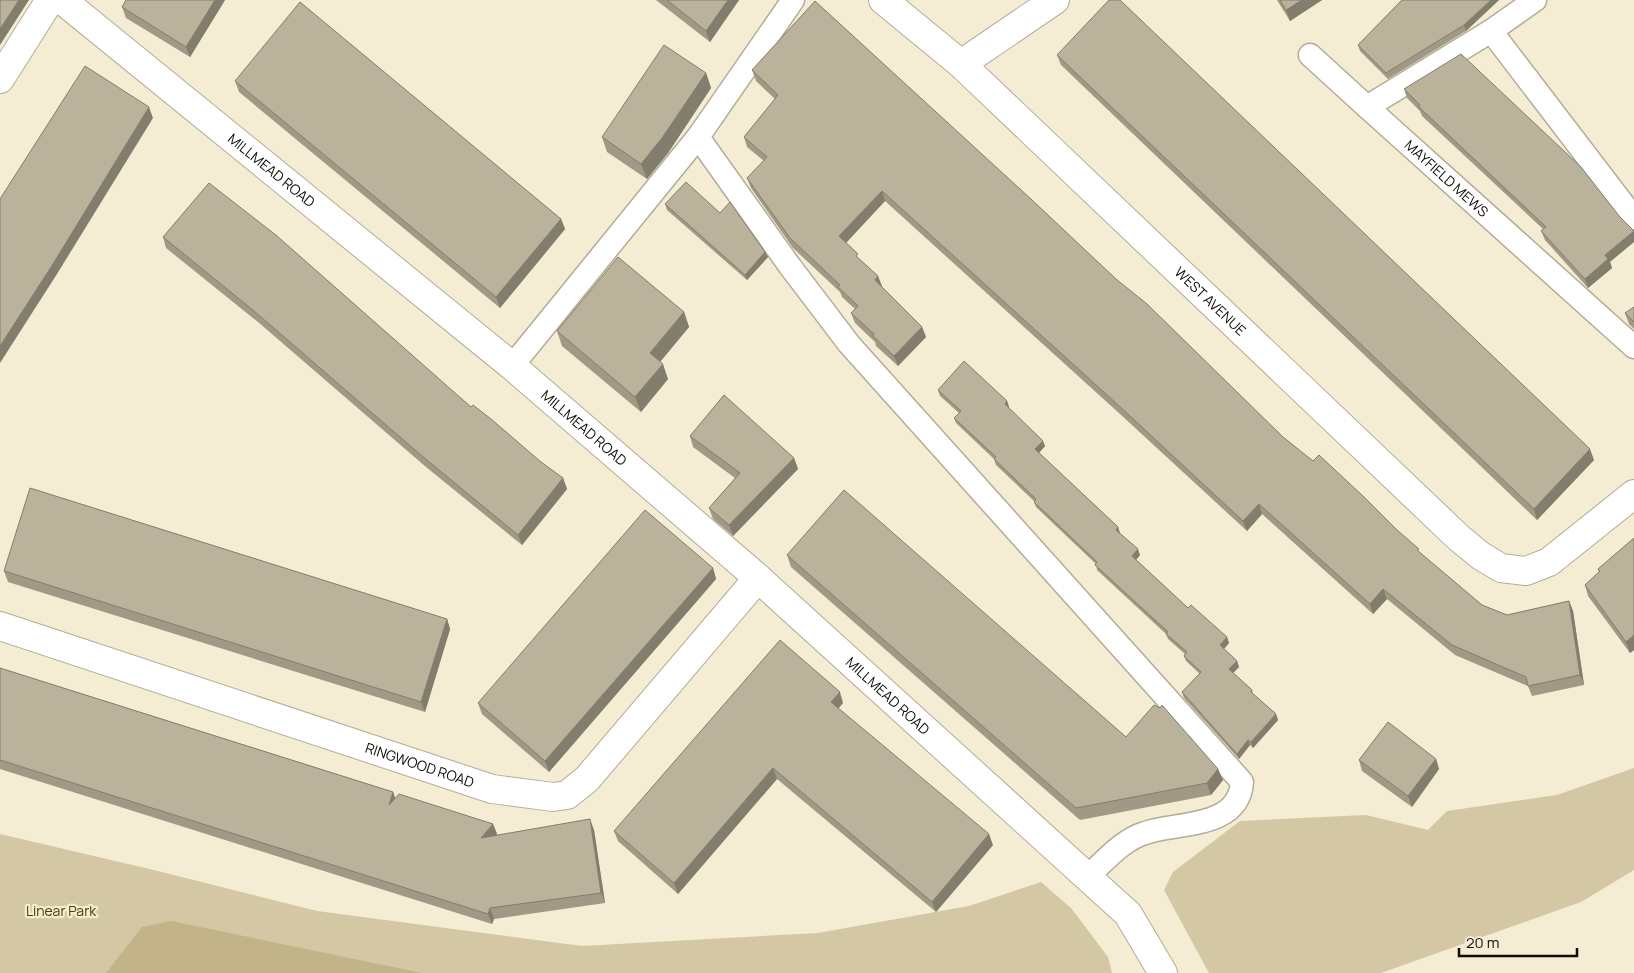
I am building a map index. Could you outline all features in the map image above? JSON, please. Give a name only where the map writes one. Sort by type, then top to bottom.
[{"type":"street","name":"WEST AVENUE","points":[[883,0],[962,64],[1480,556],[1501,568],[1526,571],[1549,562],[1634,494]]},
{"type":"street","points":[[962,64],[1055,0]]},
{"type":"street","points":[[0,79],[48,2]]},
{"type":"street","name":"MILLMEAD ROAD","points":[[48,2],[512,366],[758,578],[1128,914],[1163,973]]},
{"type":"street","name":"RINGWOOD ROAD","points":[[0,626],[492,789],[552,797],[568,795],[587,779],[758,578]]},
{"type":"lane","points":[[512,366],[698,137],[793,0]]},
{"type":"lane","points":[[1367,107],[1491,31],[1536,0]]},
{"type":"lane","points":[[1491,31],[1634,218]]},
{"type":"lane","name":"MAYFIELD MEWS","points":[[1310,55],[1634,348]]},
{"type":"lane","points":[[698,137],[789,265],[850,344],[1242,782],[1242,791],[1233,806],[1212,820],[1145,833],[1124,843],[1087,877]]},
{"type":"green space","points":[[1634,768],[1634,870],[1581,902],[1381,973],[1209,973],[1164,890],[1173,872],[1240,821],[1366,815],[1428,830],[1447,811],[1557,795]]},
{"type":"green space","name":"Linear Park","points":[[0,834],[317,911],[582,946],[818,933],[969,906],[1041,882],[1071,908],[1108,957],[1112,973],[0,973]]},
{"type":"shaded area","points":[[171,921],[422,973],[106,973],[142,927]]},
{"type":"building","points":[[0,0],[19,0],[0,29]]},
{"type":"building","points":[[126,0],[215,0],[186,47],[122,7]]},
{"type":"building","points":[[667,0],[728,0],[706,31]]},
{"type":"building","points":[[1109,0],[1120,0],[1590,449],[1534,509],[1057,55]]},
{"type":"building","points":[[1280,0],[1302,0],[1286,10]]},
{"type":"building","points":[[1402,0],[1491,0],[1464,25],[1386,73],[1358,45]]},
{"type":"building","points":[[815,1],[1116,279],[1147,304],[1283,437],[1313,461],[1319,455],[1419,549],[1417,550],[1482,605],[1507,615],[1569,601],[1580,675],[1528,686],[1526,677],[1452,645],[1383,589],[1370,604],[1259,504],[1243,521],[882,191],[839,236],[858,254],[856,256],[878,276],[875,280],[922,327],[894,356],[851,313],[858,306],[838,287],[840,285],[790,238],[747,178],[767,157],[744,137],[778,95],[752,70]]},
{"type":"building","points":[[300,2],[561,219],[496,297],[235,81]]},
{"type":"building","points":[[664,45],[706,73],[662,138],[641,164],[602,137]]},
{"type":"building","points":[[1461,54],[1581,167],[1620,217],[1634,231],[1605,255],[1608,259],[1585,279],[1541,231],[1546,227],[1419,107],[1420,105],[1404,89]]},
{"type":"building","points":[[85,66],[149,107],[53,264],[0,346],[0,199]]},
{"type":"building","points":[[686,182],[720,213],[730,202],[765,252],[745,275],[665,204]]},
{"type":"building","points":[[209,183],[277,236],[471,407],[473,405],[563,478],[518,535],[422,456],[254,311],[163,237]]},
{"type":"building","points":[[618,257],[684,312],[650,353],[663,364],[635,397],[557,331]]},
{"type":"building","points":[[1634,307],[1634,322],[1625,313]]},
{"type":"building","points":[[964,361],[1007,401],[1005,404],[1043,441],[1035,449],[1118,527],[1116,530],[1138,549],[1132,556],[1188,608],[1191,605],[1227,637],[1220,645],[1237,661],[1229,669],[1276,714],[1251,742],[1248,740],[1237,754],[1182,692],[1201,672],[1184,656],[1187,652],[1095,565],[1097,562],[1034,502],[1036,499],[994,459],[996,457],[954,418],[961,411],[938,390]]},
{"type":"building","points":[[724,395],[794,458],[729,525],[709,508],[740,473],[690,436]]},
{"type":"building","points":[[30,488],[447,619],[421,702],[4,571]]},
{"type":"building","points":[[844,490],[1126,737],[1154,705],[1160,708],[1162,705],[1218,769],[1207,783],[1076,808],[787,555]]},
{"type":"building","points":[[645,510],[713,568],[545,761],[478,703]]},
{"type":"building","points":[[1634,538],[1634,635],[1626,642],[1585,585],[1600,571],[1598,569]]},
{"type":"building","points":[[780,640],[840,692],[831,702],[989,834],[932,902],[773,768],[674,883],[614,831]]},
{"type":"building","points":[[0,668],[393,792],[389,805],[399,794],[493,824],[481,838],[590,819],[601,893],[490,908],[488,914],[0,760]]},
{"type":"building","points":[[1388,722],[1436,759],[1408,796],[1359,760]]}]
